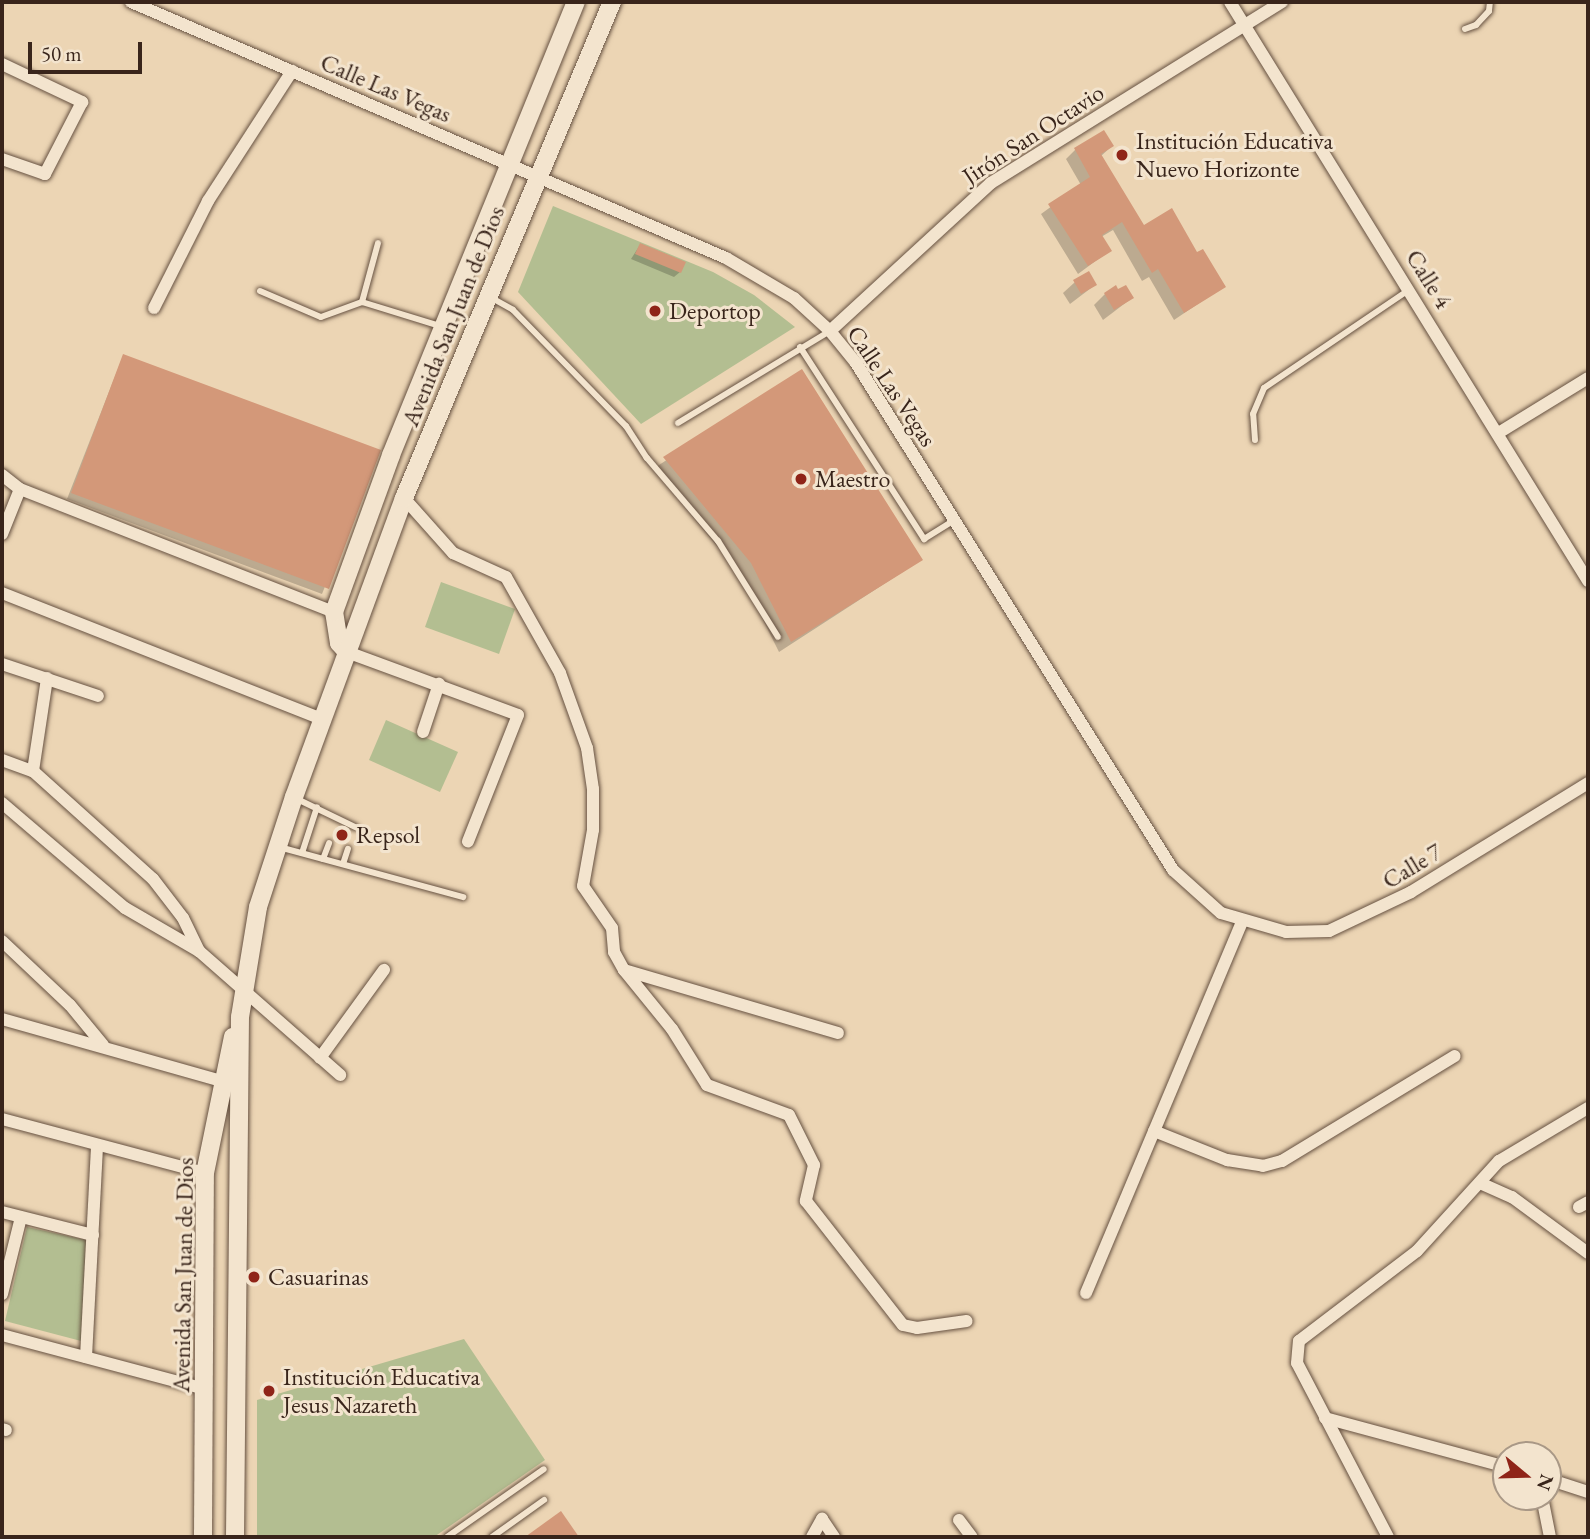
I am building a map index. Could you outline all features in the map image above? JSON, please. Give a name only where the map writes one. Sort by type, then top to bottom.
[{"type":"main road","name":"Avenida San Juan de Dios","points":[[334,612],[507,163],[576,2]]},
{"type":"main road","name":"Avenida San Juan de Dios","points":[[235,1537],[240,1017],[242,989],[276,846],[404,498],[612,2]]},
{"type":"main road","points":[[334,612],[340,643],[347,652]]},
{"type":"main road","name":"Avenida San Juan de Dios","points":[[204,1537],[205,1173],[221,1081],[240,1017]]},
{"type":"street","name":"Calle Las Vegas","points":[[131,2],[737,263],[794,298],[830,331],[856,363],[1173,870],[1203,901],[1242,922]]},
{"type":"street","name":"Calle 4","points":[[1230,2],[1500,432],[1588,581]]},
{"type":"street","name":"Jirón San Octavio","points":[[830,331],[991,183],[1282,2]]},
{"type":"street","points":[[2,64],[82,102],[45,174],[2,159]]},
{"type":"street","points":[[154,308],[202,211],[292,71]]},
{"type":"street","points":[[1500,432],[1588,377]]},
{"type":"street","points":[[2,475],[20,489],[334,612]]},
{"type":"street","points":[[2,534],[20,489]]},
{"type":"street","points":[[404,498],[453,553],[506,577],[560,673],[587,748],[593,789],[593,830],[583,886],[612,928],[614,952],[624,970],[673,1029],[696,1074],[707,1085],[789,1115],[814,1165],[806,1201],[903,1325],[917,1328],[967,1321]]},
{"type":"street","points":[[2,593],[322,719]]},
{"type":"street","points":[[347,652],[518,715],[468,841]]},
{"type":"street","points":[[2,664],[98,696]]},
{"type":"street","points":[[33,771],[47,678]]},
{"type":"street","points":[[423,733],[439,684]]},
{"type":"street","points":[[2,760],[33,771],[153,879],[183,918],[199,951]]},
{"type":"street","name":"Calle 7","points":[[1242,922],[1286,932],[1329,931],[1370,915],[1587,787]]},
{"type":"street","points":[[2,803],[125,908],[199,951],[340,1075]]},
{"type":"street","points":[[1086,1293],[1242,922]]},
{"type":"street","points":[[2,941],[70,1005],[104,1046]]},
{"type":"street","points":[[320,1058],[384,970]]},
{"type":"street","points":[[624,970],[838,1033]]},
{"type":"street","points":[[2,1019],[221,1081]]},
{"type":"street","points":[[1154,1131],[1237,1163],[1263,1166],[1282,1161],[1455,1056]]},
{"type":"street","points":[[1388,1537],[1297,1363],[1299,1341],[1417,1251],[1499,1161],[1588,1108]]},
{"type":"street","points":[[2,1119],[205,1173]]},
{"type":"street","points":[[86,1357],[97,1146]]},
{"type":"street","points":[[1480,1183],[1512,1197],[1588,1253]]},
{"type":"street","points":[[2,1212],[93,1235]]},
{"type":"street","points":[[2,1294],[21,1216]]},
{"type":"street","points":[[2,1335],[205,1389]]},
{"type":"street","points":[[1325,1418],[1492,1463]]},
{"type":"street","points":[[1562,1484],[1588,1492]]},
{"type":"street","points":[[1545,1511],[1550,1537]]},
{"type":"street","points":[[813,1537],[822,1519],[834,1537]]},
{"type":"street","points":[[959,1520],[972,1537]]},
{"type":"lane","points":[[1465,29],[1489,11],[1490,2]]},
{"type":"lane","points":[[362,302],[378,243]]},
{"type":"lane","points":[[1255,440],[1253,414],[1264,388],[1410,289]]},
{"type":"lane","points":[[260,291],[321,317],[362,302],[442,327]]},
{"type":"lane","points":[[488,296],[513,310],[626,426],[646,458],[718,541],[778,637]]},
{"type":"lane","points":[[678,423],[800,346],[830,331]]},
{"type":"lane","points":[[800,346],[924,539],[955,520]]},
{"type":"lane","points":[[294,797],[355,827]]},
{"type":"lane","points":[[302,853],[317,807]]},
{"type":"lane","points":[[323,859],[329,843]]},
{"type":"lane","points":[[276,846],[463,897]]},
{"type":"lane","points":[[343,864],[348,849]]},
{"type":"lane","points":[[447,1537],[544,1469]]},
{"type":"lane","points":[[492,1537],[544,1500]]},
{"type":"green space","name":"Deportop","points":[[553,206],[713,272],[754,295],[795,327],[641,424],[518,292]]},
{"type":"green space","points":[[441,582],[515,609],[499,654],[425,627]]},
{"type":"green space","points":[[386,720],[458,752],[440,792],[369,760]]},
{"type":"green space","points":[[27,1227],[86,1240],[81,1341],[5,1321]]},
{"type":"green space","points":[[464,1339],[545,1460],[434,1537],[257,1537],[257,1400]]},
{"type":"building","points":[[1104,130],[1114,146],[1101,154],[1144,225],[1172,208],[1197,252],[1203,249],[1226,287],[1184,313],[1158,269],[1152,273],[1122,222],[1102,235],[1112,251],[1088,266],[1048,204],[1090,177],[1074,148]]},
{"type":"building","points":[[640,243],[686,262],[681,273],[635,254]]},
{"type":"building","points":[[1089,271],[1097,285],[1081,294],[1073,280]]},
{"type":"building","points":[[1116,285],[1118,289],[1126,285],[1134,298],[1114,310],[1104,293]]},
{"type":"building","points":[[123,354],[381,450],[329,589],[71,493]]},
{"type":"building","points":[[802,369],[923,560],[791,642],[751,563],[663,457]]},
{"type":"building","points":[[561,1511],[579,1537],[525,1537]]},
{"type":"place","name":"Institución Educativa Nuevo Horizonte","points":[[1122,155]]},
{"type":"place","name":"Deportop","points":[[655,311]]},
{"type":"place","name":"Maestro","points":[[801,479]]},
{"type":"place","name":"Repsol","points":[[342,835]]},
{"type":"place","name":"Casuarinas","points":[[254,1277]]},
{"type":"place","name":"Institución Educativa Jesus Nazareth","points":[[269,1391]]}]
